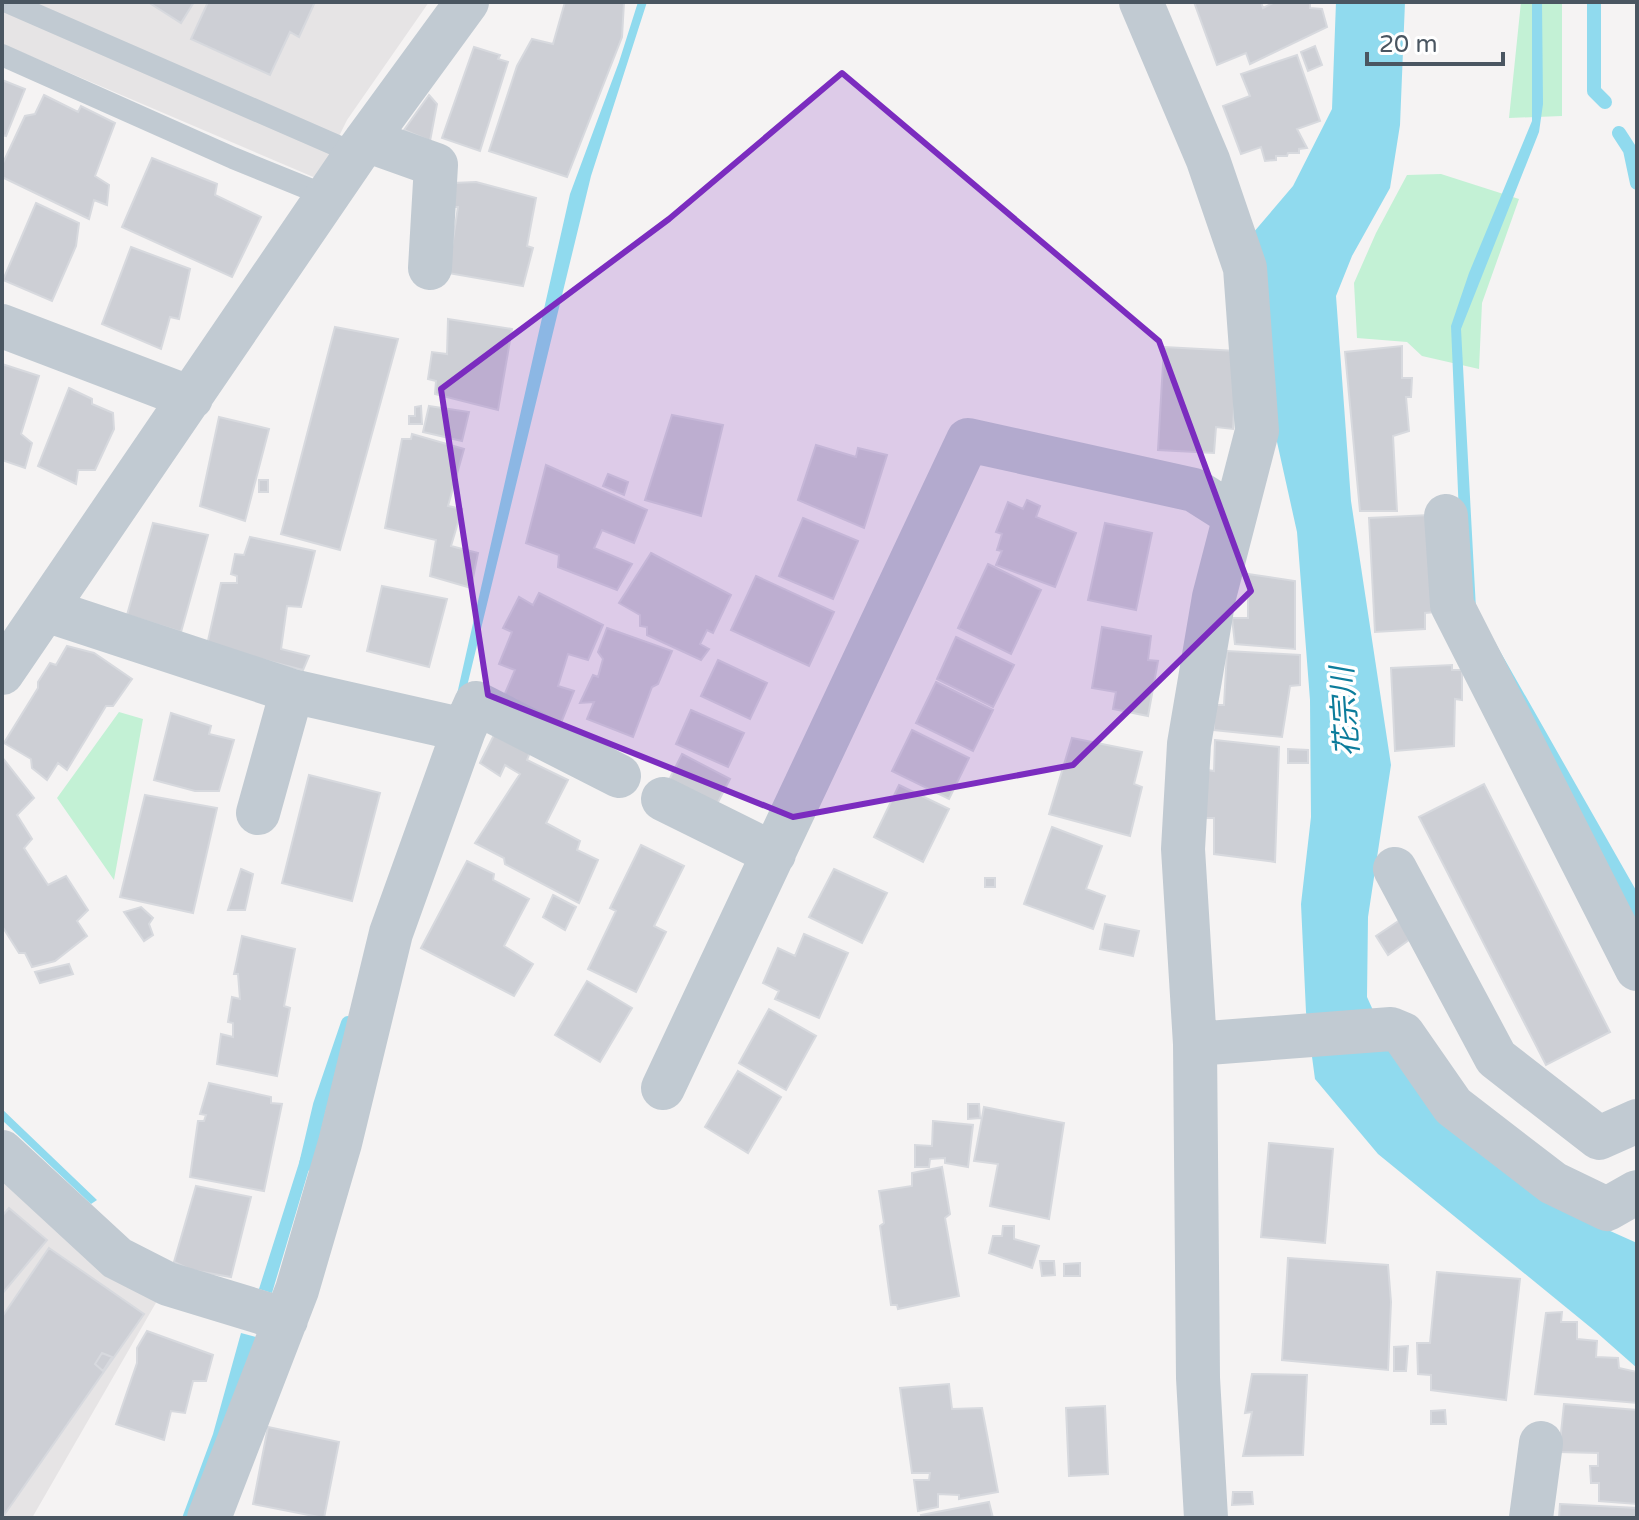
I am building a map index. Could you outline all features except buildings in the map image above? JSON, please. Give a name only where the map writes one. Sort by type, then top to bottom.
[{"type":"street","points":[[2,673],[361,147],[467,2]]},
{"type":"street","points":[[1141,2],[1208,160],[1245,268],[1257,431],[1214,597],[1189,744],[1183,849],[1195,1044],[1198,1378],[1206,1518]]},
{"type":"street","points":[[361,147],[436,165],[430,268]]},
{"type":"street","points":[[2,326],[191,398]]},
{"type":"street","points":[[663,1088],[968,440],[1194,490],[1235,516]]},
{"type":"street","points":[[1446,516],[1452,605],[1637,969]]},
{"type":"street","points":[[46,610],[292,691],[464,730]]},
{"type":"street","points":[[258,813],[292,691]]},
{"type":"street","points":[[209,1518],[286,1320],[340,1143],[391,933],[476,703],[619,776]]},
{"type":"street","points":[[663,799],[774,854]]},
{"type":"street","points":[[1395,869],[1496,1058],[1599,1138],[1637,1121]]},
{"type":"street","points":[[1195,1044],[1391,1029],[1403,1034],[1453,1106],[1553,1183],[1607,1209],[1637,1192]]},
{"type":"street","points":[[2,1152],[117,1258],[168,1284],[286,1320]]},
{"type":"street","points":[[1531,1518],[1541,1443]]},
{"type":"lane","points":[[7,2],[361,147]]},
{"type":"lane","points":[[2,55],[233,158],[329,197]]},
{"type":"lane","points":[[619,776],[663,799]]},
{"type":"highlighted area","points":[[842,73],[1159,341],[1251,591],[1073,765],[793,817],[488,695],[441,389],[669,219]]},
{"type":"shaded area","points":[[2,2],[429,2],[347,120],[318,179],[2,44]]},
{"type":"shaded area","points":[[2,1175],[161,1294],[32,1518],[2,1518]]},
{"type":"green space","points":[[1521,2],[1562,2],[1562,116],[1509,118]]},
{"type":"green space","points":[[1441,174],[1519,199],[1482,303],[1479,369],[1422,356],[1407,342],[1357,338],[1354,283],[1376,233],[1407,175]]},
{"type":"green space","points":[[119,712],[143,719],[114,880],[57,798]]},
{"type":"water","points":[[638,2],[647,2],[591,176],[462,707],[455,703],[570,194]]},
{"type":"water","name":"花宗川","points":[[1336,2],[1405,2],[1400,125],[1390,188],[1352,256],[1336,296],[1351,501],[1391,765],[1368,917],[1367,997],[1391,1050],[1599,1226],[1637,1243],[1637,1368],[1378,1154],[1315,1079],[1306,1012],[1301,904],[1311,817],[1310,700],[1297,532],[1275,433],[1253,233],[1293,186],[1332,109]]},
{"type":"water","points":[[1532,2],[1542,2],[1543,104],[1539,132],[1461,329],[1476,609],[1637,892],[1637,925],[1482,641],[1461,562],[1451,326],[1469,273],[1532,121]]},
{"type":"water","points":[[2,1109],[97,1200],[91,1204],[2,1120]]},
{"type":"water","points":[[305,1144],[315,1149],[272,1293],[259,1289]]},
{"type":"water","points":[[241,1333],[256,1337],[194,1518],[182,1518],[213,1434]]},
{"type":"waterway","points":[[1594,2],[1594,91],[1605,102]]},
{"type":"waterway","points":[[1619,133],[1630,150],[1637,183]]},
{"type":"waterway","points":[[306,1164],[320,1105],[348,1023]]}]
